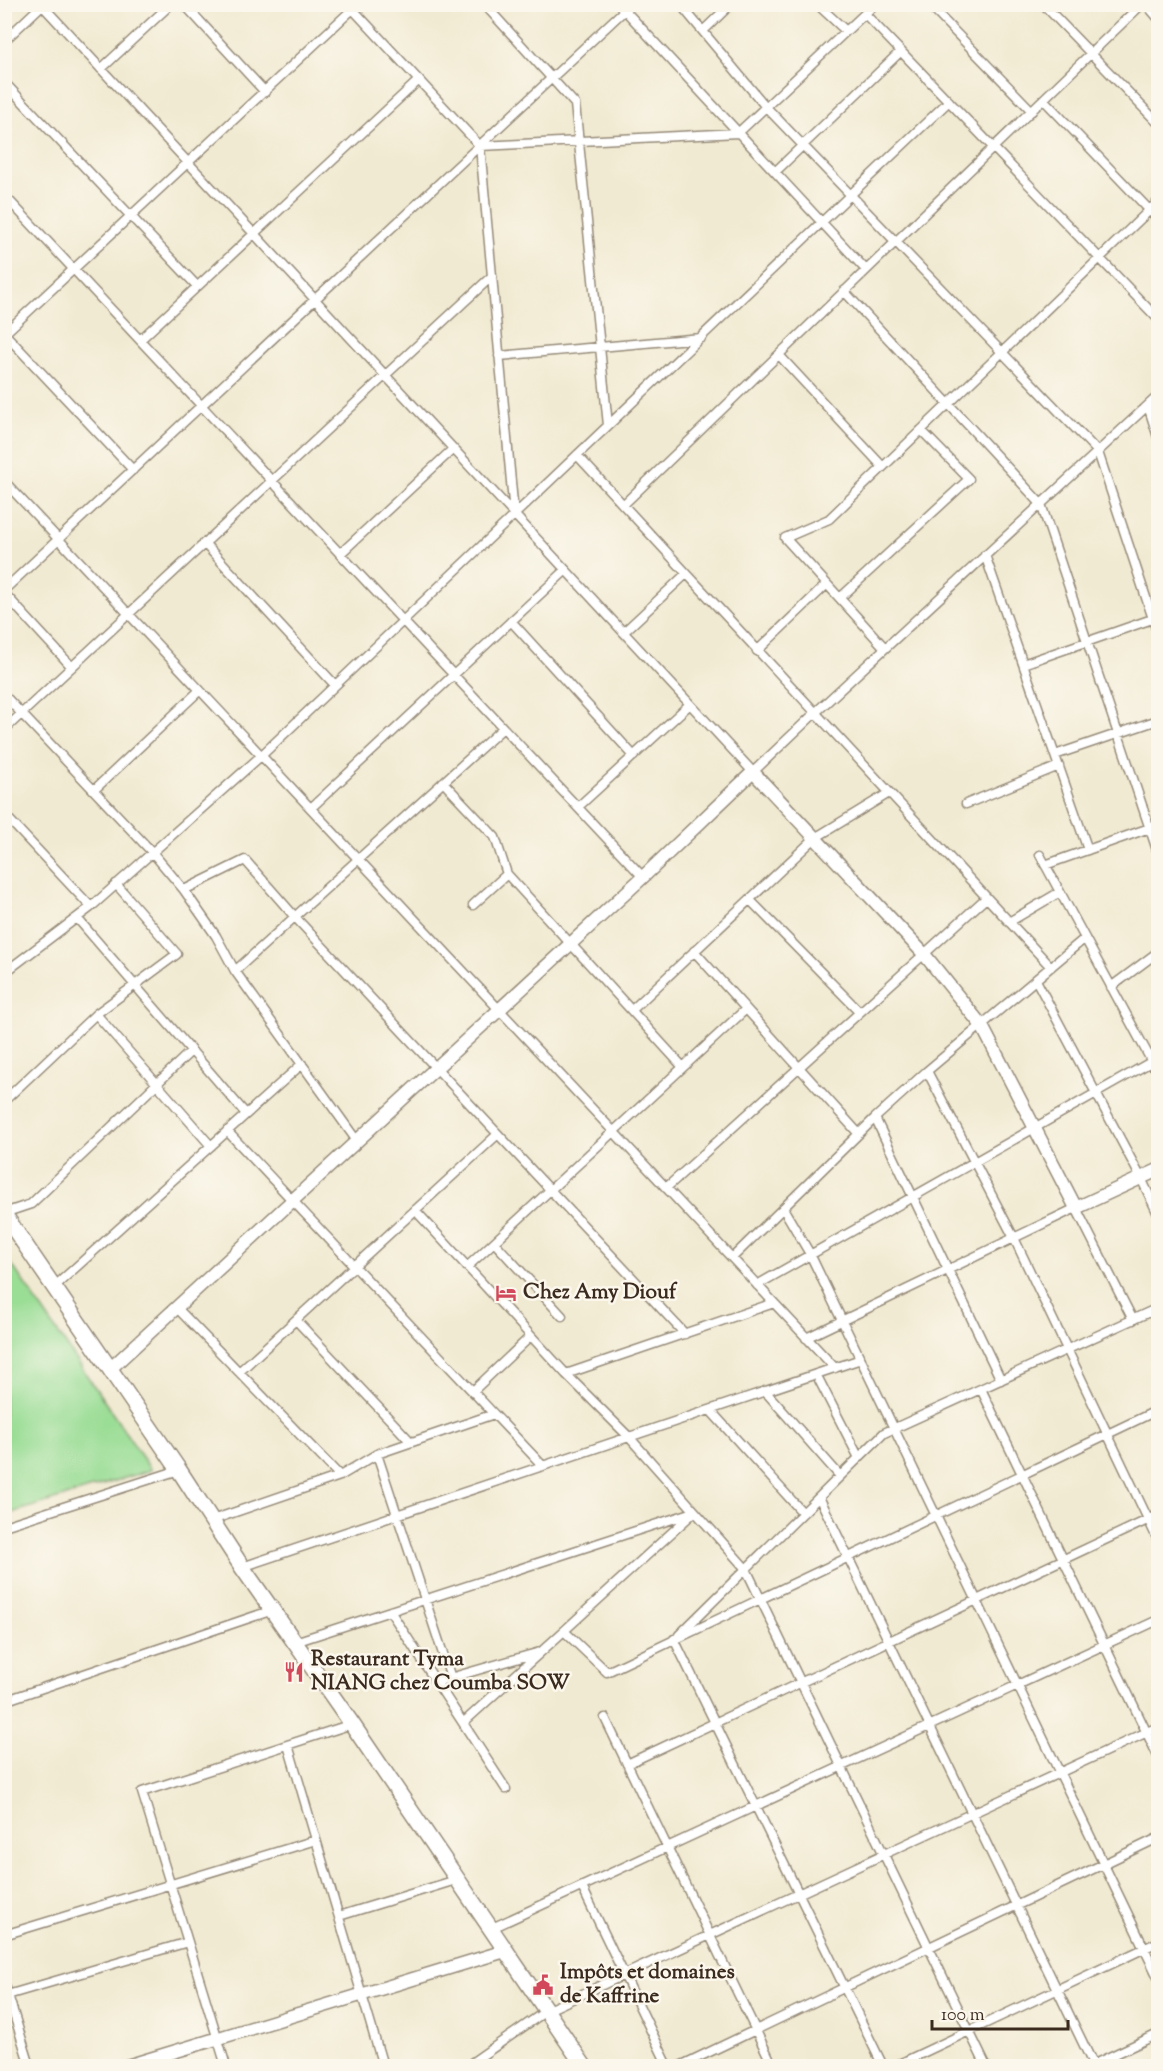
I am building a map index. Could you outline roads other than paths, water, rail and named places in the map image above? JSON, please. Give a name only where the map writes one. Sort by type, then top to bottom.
[{"type":"highway","points":[[4,1213],[179,1470],[242,1567],[352,1724],[584,2067]]},
{"type":"main road","points":[[110,1369],[572,943],[753,772],[924,954],[982,1026],[1076,1208],[1158,1170]]},
{"type":"main road","points":[[127,2067],[505,1951]]},
{"type":"street","points":[[101,69],[171,4]]},
{"type":"street","points":[[184,4],[265,92]]},
{"type":"street","points":[[484,4],[575,104],[608,425]]},
{"type":"street","points":[[680,4],[765,107],[1098,452],[1156,618],[1158,634]]},
{"type":"street","points":[[703,31],[731,4]]},
{"type":"street","points":[[817,4],[846,32]]},
{"type":"street","points":[[480,146],[738,133],[874,4]]},
{"type":"street","points":[[928,4],[1032,111]]},
{"type":"street","points":[[1043,4],[1158,123]]},
{"type":"street","points":[[623,505],[1144,4],[1158,18]]},
{"type":"street","points":[[4,41],[42,5],[753,772],[1158,396]]},
{"type":"street","points":[[133,470],[5,334],[265,92],[353,6],[480,146],[514,515]]},
{"type":"street","points":[[72,667],[4,592],[480,146],[625,6],[738,133],[866,270]]},
{"type":"street","points":[[865,14],[1158,319]]},
{"type":"street","points":[[775,172],[901,51]]},
{"type":"street","points":[[140,339],[419,80]]},
{"type":"street","points":[[4,82],[198,286]]},
{"type":"street","points":[[1044,100],[1158,219]]},
{"type":"street","points":[[4,974],[91,907],[262,755],[949,101]]},
{"type":"street","points":[[4,195],[643,877]]},
{"type":"street","points":[[885,648],[785,538],[829,519],[1158,202]]},
{"type":"street","points":[[4,730],[492,276]]},
{"type":"street","points":[[844,291],[1041,504],[1119,734],[1154,827],[1158,853]]},
{"type":"street","points":[[499,356],[701,338]]},
{"type":"street","points":[[779,355],[883,467]]},
{"type":"street","points":[[1148,406],[1158,437]]},
{"type":"street","points":[[840,598],[969,479],[921,430]]},
{"type":"street","points":[[340,554],[453,449]]},
{"type":"street","points":[[577,456],[1051,968]]},
{"type":"street","points":[[4,481],[835,1368]]},
{"type":"street","points":[[204,543],[335,685]]},
{"type":"street","points":[[985,555],[1088,850]]},
{"type":"street","points":[[311,808],[566,570]]},
{"type":"street","points":[[624,633],[686,574]]},
{"type":"street","points":[[757,651],[827,584]]},
{"type":"street","points":[[1023,664],[1156,618]]},
{"type":"street","points":[[511,621],[634,756]]},
{"type":"street","points":[[94,790],[201,690]]},
{"type":"street","points":[[4,695],[152,852],[184,890],[216,936],[235,971],[357,1141]]},
{"type":"street","points":[[578,807],[690,704]]},
{"type":"street","points":[[1055,755],[1158,720]]},
{"type":"street","points":[[235,971],[503,728]]},
{"type":"street","points":[[966,804],[1059,766]]},
{"type":"street","points":[[443,782],[495,837],[507,874],[683,1067]]},
{"type":"street","points":[[632,1010],[815,838],[888,792]]},
{"type":"street","points":[[4,814],[91,907]]},
{"type":"street","points":[[1045,865],[1154,827]]},
{"type":"street","points":[[1040,855],[1155,1060],[1158,1073]]},
{"type":"street","points":[[184,890],[245,860],[295,917],[685,1334]]},
{"type":"street","points":[[473,905],[507,874]]},
{"type":"street","points":[[4,1101],[96,1014],[177,954],[116,885]]},
{"type":"street","points":[[1009,922],[1060,892]]},
{"type":"street","points":[[666,1188],[986,898]]},
{"type":"street","points":[[750,900],[860,1012]]},
{"type":"street","points":[[77,918],[246,1114]]},
{"type":"street","points":[[732,1258],[875,1118],[927,1071],[1085,938]]},
{"type":"street","points":[[694,951],[859,1134]]},
{"type":"street","points":[[1112,987],[1158,952]]},
{"type":"street","points":[[1036,980],[1158,1214]]},
{"type":"street","points":[[467,1266],[746,1009]]},
{"type":"street","points":[[96,1014],[211,1146]]},
{"type":"street","points":[[4,1213],[31,1204],[191,1051]]},
{"type":"street","points":[[757,1285],[1155,1060]]},
{"type":"street","points":[[54,1287],[302,1064]]},
{"type":"street","points":[[927,1071],[1014,1238],[1158,1540]]},
{"type":"street","points":[[875,1118],[1001,1380]]},
{"type":"street","points":[[227,1131],[543,1466]]},
{"type":"street","points":[[239,1372],[498,1134]]},
{"type":"street","points":[[783,1208],[810,1254],[1158,1977]]},
{"type":"street","points":[[806,1338],[1076,1208],[1133,1320]]},
{"type":"street","points":[[415,1210],[566,1374],[629,1437],[746,1569],[986,2067]]},
{"type":"street","points":[[494,1242],[562,1316]]},
{"type":"street","points":[[566,1374],[774,1303]]},
{"type":"street","points":[[176,1307],[340,1476]]},
{"type":"street","points":[[674,1639],[884,1433],[1155,1310],[1158,1323]]},
{"type":"street","points":[[296,1320],[411,1442]]},
{"type":"street","points":[[473,1391],[531,1336]]},
{"type":"street","points":[[242,1567],[861,1359]]},
{"type":"street","points":[[816,1374],[859,1458]]},
{"type":"street","points":[[981,1389],[1158,1756]]},
{"type":"street","points":[[765,1391],[840,1476]]},
{"type":"street","points":[[710,1410],[803,1513]]},
{"type":"street","points":[[564,1631],[607,1672],[1158,1410]]},
{"type":"street","points":[[212,1520],[340,1476],[377,1454],[494,1414]]},
{"type":"street","points":[[377,1454],[451,1678]]},
{"type":"street","points":[[4,1526],[179,1470]]},
{"type":"street","points":[[819,1497],[1093,2066],[1158,2034]]},
{"type":"street","points":[[295,1642],[694,1512]]},
{"type":"street","points":[[463,1723],[694,1512]]},
{"type":"street","points":[[627,1764],[1158,1515]]},
{"type":"street","points":[[4,1701],[273,1610]]},
{"type":"street","points":[[390,1611],[506,1789]]},
{"type":"street","points":[[490,1929],[1158,1620]]},
{"type":"street","points":[[674,1639],[884,2067]]},
{"type":"street","points":[[436,1682],[543,1651]]},
{"type":"street","points":[[605,1718],[773,2067]]},
{"type":"street","points":[[226,2067],[142,1792],[352,1724]]},
{"type":"street","points":[[467,2067],[546,2012],[1158,1727]]},
{"type":"street","points":[[288,1745],[383,2067]]},
{"type":"street","points":[[680,2067],[1158,1838]]},
{"type":"street","points":[[4,1935],[316,1840]]},
{"type":"street","points":[[339,1916],[456,1880]]},
{"type":"street","points":[[582,1887],[668,2067]]},
{"type":"street","points":[[6,1996],[188,1942]]},
{"type":"street","points":[[895,2067],[1158,1942]]},
{"type":"street","points":[[4,1982],[6,1996],[30,2067]]},
{"type":"place","name":"Chez Amy Diouf","points":[[506,1293]]},
{"type":"place","name":"Restaurant Tyma NIANG chez Coumba SOW","points":[[294,1672]]},
{"type":"place","name":"Impôts et domaines de Kaffrine","points":[[543,1985]]}]
